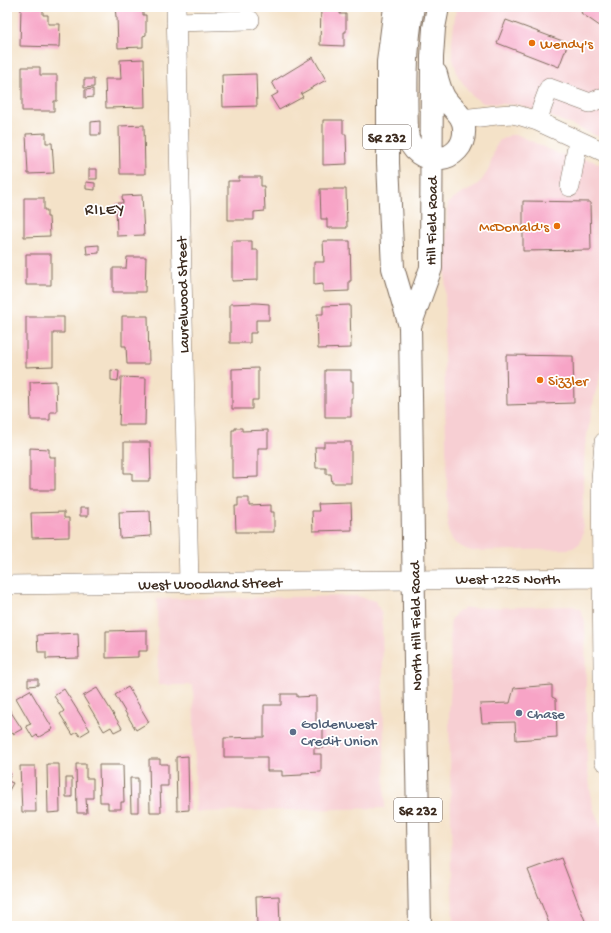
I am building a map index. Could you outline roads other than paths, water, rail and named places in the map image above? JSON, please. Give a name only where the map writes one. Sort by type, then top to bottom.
[{"type":"main road","name":"SR 232","points":[[395,7],[389,47],[387,95],[388,163],[393,268],[410,326]]},
{"type":"main road","points":[[413,7],[409,32],[407,63],[407,133],[410,142],[416,151],[422,156],[432,158],[446,157],[454,153],[459,148],[464,134],[462,119],[458,112],[444,97],[438,82],[432,57]]},
{"type":"main road","name":"Hill Field Road","points":[[410,326],[431,268],[432,57],[434,28],[438,7]]},
{"type":"main road","name":"North Hill Field Road","points":[[410,326],[420,926]]},
{"type":"street","points":[[176,14],[250,20]]},
{"type":"street","name":"Laurelwood Street","points":[[176,14],[189,584]]},
{"type":"street","points":[[537,121],[549,88],[590,103],[604,98]]},
{"type":"street","points":[[462,119],[512,114],[537,121],[604,152]]},
{"type":"street","points":[[570,187],[578,141]]},
{"type":"street","points":[[604,442],[601,479],[604,761]]},
{"type":"street","name":"West 1225 North","points":[[414,579],[603,578]]},
{"type":"street","name":"West Woodland Street","points":[[7,585],[189,584],[414,579]]},
{"type":"place","name":"Wendy's","points":[[532,43]]},
{"type":"place","name":"McDonald's","points":[[557,226]]},
{"type":"place","name":"Sizzler","points":[[540,380]]},
{"type":"place","name":"Chase","points":[[519,713]]},
{"type":"place","name":"Goldenwest Credit Union","points":[[293,732]]},
{"type":"district","name":"RILEY","points":[[105,208]]}]
